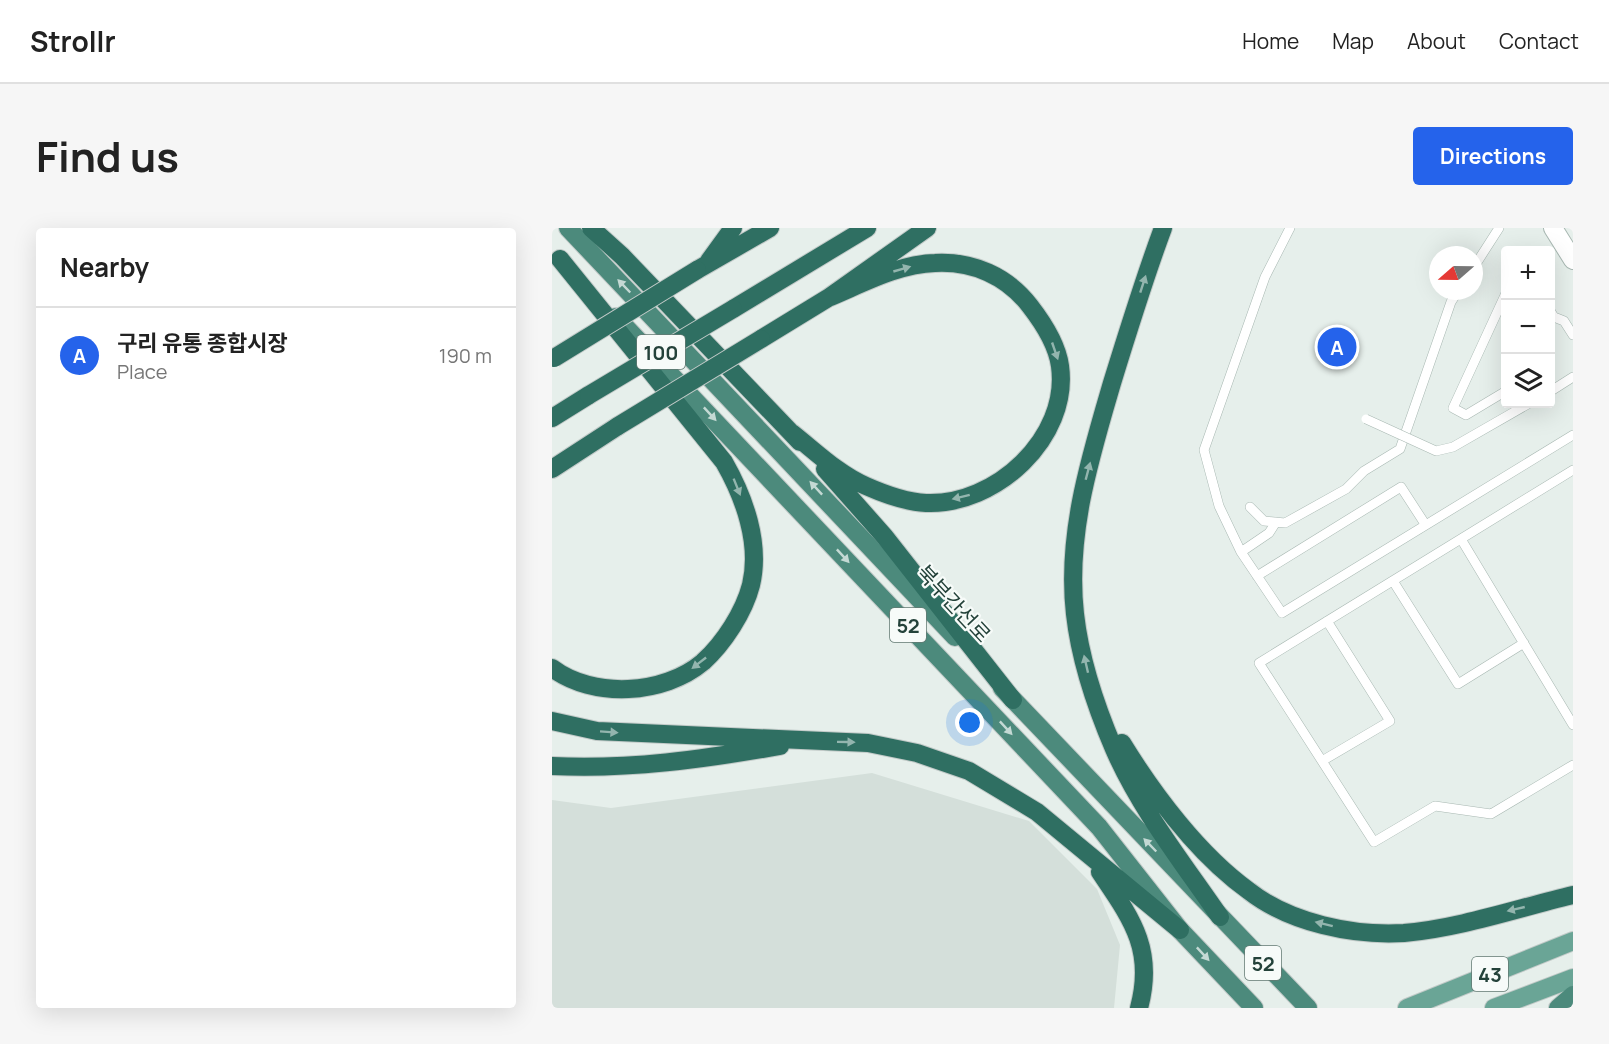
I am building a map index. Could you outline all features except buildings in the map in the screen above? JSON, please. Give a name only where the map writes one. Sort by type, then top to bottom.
[{"type":"highway","name":"북부간선로","points":[[568,228],[1013,700],[1308,1008]]},
{"type":"highway","points":[[591,228],[622,256],[792,433],[885,537],[1013,700]]},
{"type":"highway","points":[[603,228],[622,256]]},
{"type":"highway","points":[[701,268],[733,228]]},
{"type":"highway","name":"100","points":[[553,359],[770,228]]},
{"type":"highway","name":"100","points":[[552,418],[867,228]]},
{"type":"highway","points":[[552,469],[828,298],[927,228]]},
{"type":"highway","points":[[1163,228],[1129,329],[1082,494],[1073,552],[1075,615],[1091,689],[1114,750],[1139,797],[1220,917]]},
{"type":"highway","points":[[552,668],[581,682],[604,688],[654,685],[682,675],[702,662],[724,638],[751,584],[754,550],[747,516],[735,482],[724,462],[556,255]]},
{"type":"highway","name":"52","points":[[556,255],[702,405],[1099,827],[1180,930],[1254,1008]]},
{"type":"highway","points":[[792,433],[841,472],[863,485],[897,498],[927,503],[965,497],[999,481],[1027,459],[1040,442],[1055,414],[1060,367],[1054,347],[1037,315],[1006,281],[960,263],[933,262],[902,268],[828,298]]},
{"type":"highway","points":[[552,462],[618,426]]},
{"type":"highway","points":[[1091,689],[1124,746],[1160,800],[1206,851],[1248,891],[1282,910],[1334,927],[1404,933],[1573,895]]},
{"type":"highway","points":[[552,721],[597,731],[734,735],[804,741],[868,743],[917,753],[969,771],[1037,812],[1180,930]]},
{"type":"highway","points":[[552,766],[605,767],[730,755],[804,741]]},
{"type":"highway","points":[[1087,853],[1130,916],[1140,939],[1145,964],[1139,1008]]},
{"type":"highway","points":[[1558,1008],[1573,995]]},
{"type":"main road","name":"43","points":[[1407,1008],[1573,941]]},
{"type":"main road","name":"43","points":[[1494,1008],[1573,978]]},
{"type":"street","points":[[1553,228],[1573,260]]},
{"type":"lane","points":[[1290,228],[1265,277],[1204,450],[1219,506],[1241,552],[1282,613],[1573,435]]},
{"type":"lane","points":[[1483,253],[1499,228]]},
{"type":"lane","points":[[1250,507],[1264,521],[1285,523],[1346,489],[1364,471],[1400,449],[1452,300]]},
{"type":"lane","points":[[1501,394],[1467,415],[1453,408],[1503,300]]},
{"type":"lane","points":[[1555,317],[1564,321],[1573,335]]},
{"type":"lane","points":[[1555,388],[1573,377]]},
{"type":"lane","points":[[1366,419],[1437,451],[1453,447],[1521,408]]},
{"type":"lane","points":[[1573,470],[1259,663],[1374,842],[1435,806],[1491,814],[1573,765]]},
{"type":"lane","points":[[1257,576],[1401,487],[1425,524]]},
{"type":"lane","points":[[1241,552],[1269,533],[1276,522]]},
{"type":"lane","points":[[1461,539],[1573,725]]},
{"type":"lane","points":[[1394,581],[1458,684],[1524,643]]},
{"type":"lane","points":[[1322,761],[1390,721],[1328,621]]},
{"type":"shaded area","points":[[872,773],[1029,821],[1097,889],[1120,945],[1114,1008],[552,1008],[552,800],[611,808]]},
{"type":"place","name":"구리 유통 종합시장","points":[[1337,347]]}]
